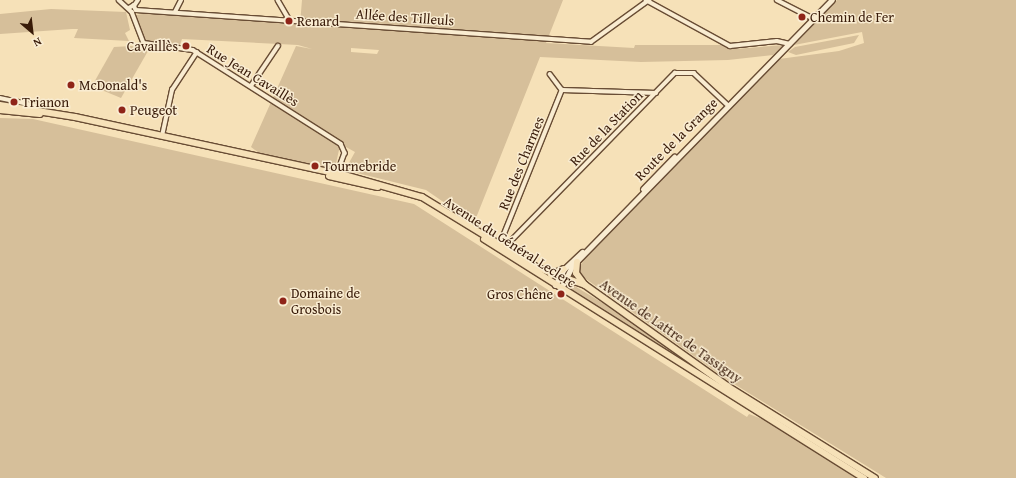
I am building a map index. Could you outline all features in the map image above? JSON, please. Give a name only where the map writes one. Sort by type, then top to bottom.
[{"type":"main road","points":[[812,19],[829,0]]},
{"type":"main road","points":[[812,19],[832,0]]},
{"type":"main road","name":"Route de la Grange","points":[[562,278],[564,269],[575,260],[812,19]]},
{"type":"main road","name":"Avenue de Lattre de Tassigny","points":[[0,105],[162,136],[422,197],[551,275],[585,285],[727,386],[875,478]]},
{"type":"main road","points":[[0,110],[36,113],[336,176]]},
{"type":"main road","name":"Avenue du Général Leclerc","points":[[336,176],[391,190],[426,203],[864,478]]},
{"type":"main road","points":[[575,260],[576,273],[585,285]]},
{"type":"main road","name":"Route de la Grange","points":[[562,278],[575,260]]},
{"type":"main road","points":[[551,275],[564,269]]},
{"type":"main road","points":[[558,287],[562,278]]},
{"type":"street","points":[[119,0],[129,8],[134,9],[138,0]]},
{"type":"street","points":[[176,12],[182,0]]},
{"type":"street","points":[[278,0],[289,19]]},
{"type":"street","points":[[647,0],[730,46],[789,43]]},
{"type":"street","name":"Allée des Tilleuls","points":[[134,9],[591,42],[600,37],[647,0]]},
{"type":"street","points":[[777,0],[812,19]]},
{"type":"street","name":"Rue Jean Cavaillès","points":[[134,9],[144,43],[197,52],[341,144],[345,152],[336,176]]},
{"type":"street","points":[[251,86],[278,46]]},
{"type":"street","points":[[162,136],[172,90],[197,52]]},
{"type":"street","name":"Rue de la Station","points":[[503,246],[675,73],[694,73],[728,105]]},
{"type":"street","points":[[550,74],[562,90],[656,93]]},
{"type":"street","name":"Rue des Charmes","points":[[503,246],[562,90]]},
{"type":"street","points":[[0,98],[34,105]]},
{"type":"shaded area","points":[[302,0],[563,0],[546,43],[634,48],[635,45],[726,45],[735,49],[784,45],[773,55],[728,60],[641,62],[540,57],[474,223],[426,190],[345,170],[355,152],[346,147],[339,150],[335,168],[262,155],[251,147],[296,46],[312,49],[298,45],[182,39],[180,45],[153,44],[143,40],[135,15],[152,13],[300,24]],"holes":[[[351,48],[379,50],[377,54],[351,52]]]},
{"type":"shaded area","points":[[837,0],[1016,0],[1016,478],[886,478],[726,379],[579,274],[578,268],[598,243],[779,59],[839,51],[864,43],[862,32],[794,45]]},
{"type":"shaded area","points":[[51,9],[126,12],[130,30],[125,33],[129,41],[74,38],[78,29],[0,34],[0,14]]},
{"type":"shaded area","points":[[859,35],[854,43],[796,55],[788,52],[795,47]]},
{"type":"shaded area","points":[[132,46],[148,51],[121,98],[92,86],[114,47]]},
{"type":"shaded area","name":"Domaine de Grosbois","points":[[0,118],[33,119],[414,204],[747,417],[749,414],[765,420],[856,478],[0,478]]},
{"type":"shaded area","points":[[568,282],[657,336],[732,392],[565,289]]},
{"type":"place","name":"Chemin de Fer","points":[[802,17]]},
{"type":"place","name":"Renard","points":[[289,21]]},
{"type":"place","name":"Cavaillès","points":[[186,46]]},
{"type":"place","name":"McDonald's","points":[[71,85]]},
{"type":"place","name":"Trianon","points":[[14,102]]},
{"type":"place","name":"Peugeot","points":[[122,110]]},
{"type":"place","name":"Tournebride","points":[[315,166]]},
{"type":"place","name":"Gros Chêne","points":[[561,294]]},
{"type":"place","name":"Domaine de Grosbois","points":[[283,301]]}]
